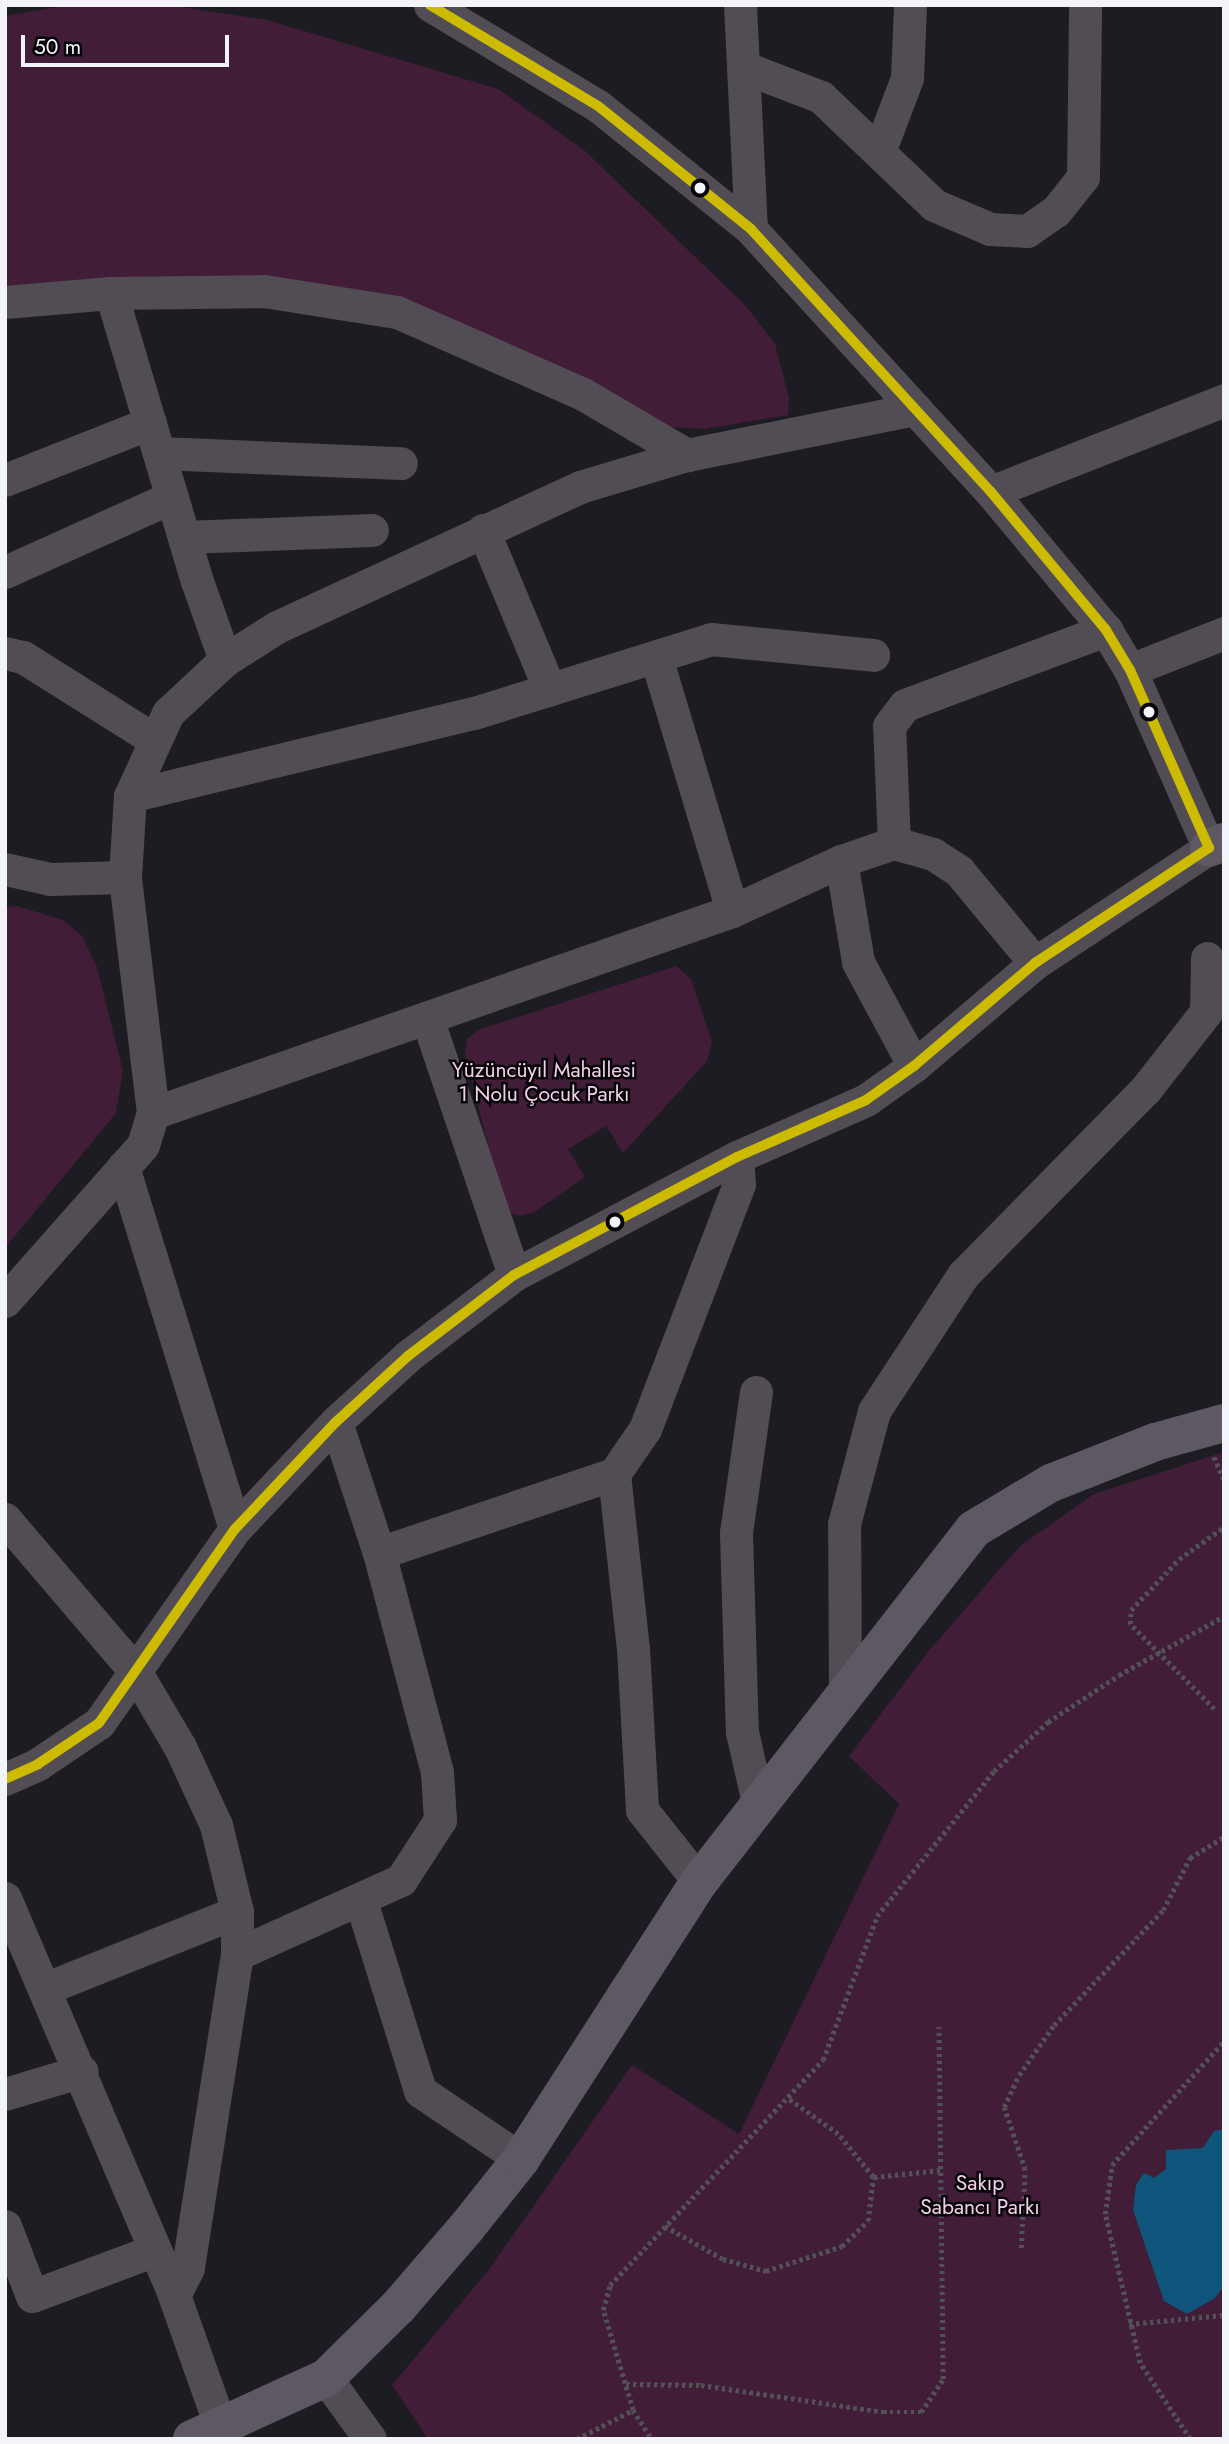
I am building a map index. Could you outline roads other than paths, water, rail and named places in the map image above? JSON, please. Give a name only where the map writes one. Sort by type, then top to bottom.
[{"type":"street","points":[[5,1779],[38,1764],[99,1723],[235,1529],[336,1422],[408,1356],[514,1275],[737,1157],[866,1100],[915,1066],[1035,963],[1216,845],[1130,670],[1106,630],[991,492],[751,229],[598,106],[430,5]]},
{"type":"street","points":[[740,5],[751,229]]},
{"type":"street","points":[[879,152],[907,78],[910,5]]},
{"type":"street","points":[[743,67],[821,97],[934,205],[990,229],[1027,231],[1056,211],[1083,177],[1085,5]]},
{"type":"street","points":[[5,302],[111,293],[264,291],[397,312],[583,394],[687,455]]},
{"type":"street","points":[[111,293],[184,537],[225,660]]},
{"type":"street","points":[[991,492],[1223,404]]},
{"type":"street","points":[[5,1301],[143,1145],[153,1113],[125,877],[130,796],[168,713],[225,660],[277,628],[483,530],[580,488],[687,455],[915,409]]},
{"type":"street","points":[[5,480],[154,438],[401,463]]},
{"type":"street","points":[[5,572],[172,497]]},
{"type":"street","points":[[184,537],[372,530]]},
{"type":"street","points":[[483,530],[550,690]]},
{"type":"street","points":[[894,843],[889,726],[905,705],[1106,630]]},
{"type":"street","points":[[1130,670],[1224,633]]},
{"type":"street","points":[[130,796],[474,713],[711,639],[873,656]]},
{"type":"street","points":[[6,651],[23,657],[155,740]]},
{"type":"street","points":[[656,657],[732,911]]},
{"type":"street","points":[[153,1113],[732,911],[841,861],[894,843],[933,854],[959,871],[1035,963]]},
{"type":"street","points":[[841,861],[858,962],[915,1066]]},
{"type":"street","points":[[5,869],[51,879],[125,877]]},
{"type":"street","points":[[845,1691],[844,1524],[874,1411],[963,1275],[1145,1090],[1206,1012],[1208,958]]},
{"type":"street","points":[[427,1018],[514,1275]]},
{"type":"street","points":[[379,1553],[614,1474],[645,1429],[739,1184],[737,1157]]},
{"type":"street","points":[[122,1167],[235,1529]]},
{"type":"street","points":[[756,1392],[736,1532],[742,1732],[759,1807]]},
{"type":"street","points":[[237,1954],[362,1900],[401,1880],[440,1820],[437,1772],[379,1553],[336,1422]]},
{"type":"street","points":[[5,1898],[82,2071],[174,2295],[206,2433],[326,2378],[398,2306],[521,2159],[699,1882],[759,1807],[845,1691],[974,1529],[1051,1483],[1155,1442],[1224,1423]]},
{"type":"street","points":[[614,1474],[634,1648],[642,1811],[699,1882]]},
{"type":"street","points":[[5,1519],[135,1671],[180,1747],[216,1825],[237,1912],[237,1954],[188,2268],[174,2295]]},
{"type":"street","points":[[362,1900],[420,2091],[521,2159]]},
{"type":"street","points":[[44,1989],[237,1912]]},
{"type":"street","points":[[5,2094],[82,2071]]},
{"type":"street","points":[[5,2225],[32,2296],[155,2249]]},
{"type":"street","points":[[326,2378],[370,2439]]},
{"type":"water","points":[[1224,2129],[1224,2286],[1215,2298],[1187,2314],[1164,2301],[1133,2210],[1136,2185],[1144,2173],[1154,2178],[1166,2169],[1166,2150],[1203,2148],[1214,2131]]},
{"type":"park label","name":"Yüzüncüyıl Mahallesi 1 Nolu Çocuk Parkı","points":[[544,1082]]},
{"type":"park label","name":"Sakıp Sabancı Parkı","points":[[980,2195]]}]
